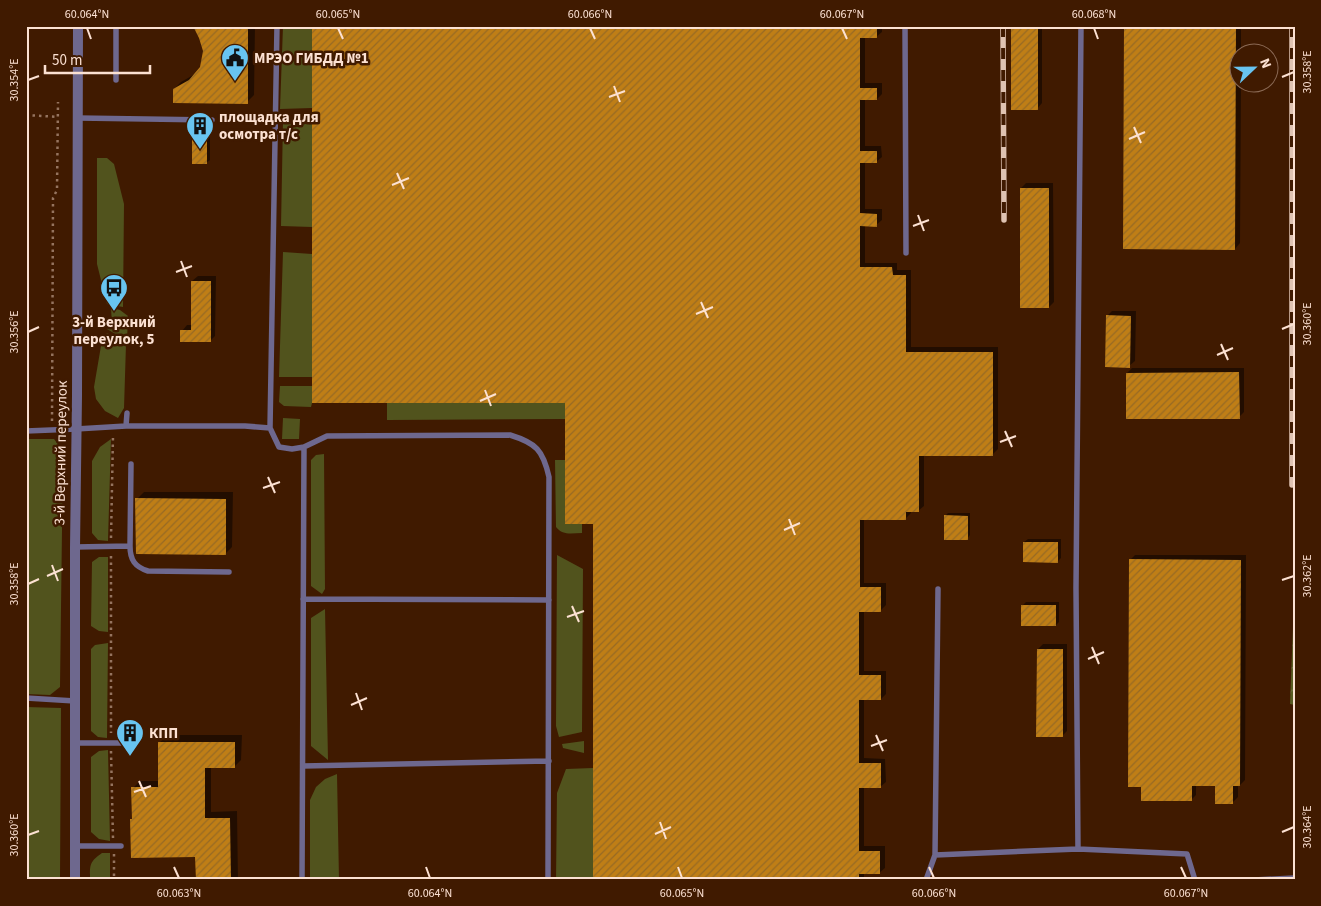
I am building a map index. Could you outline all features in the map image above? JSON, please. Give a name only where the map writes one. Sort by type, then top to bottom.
[{"type":"street","name":"3-й Верхний переулок","points":[[75,880],[78,26]]},
{"type":"lane","points":[[116,26],[116,80]]},
{"type":"lane","points":[[277,26],[270,428],[279,446],[292,449],[304,447],[327,436],[510,435],[524,439],[537,448],[546,461],[549,477],[548,880]]},
{"type":"lane","points":[[904,26],[906,254]]},
{"type":"lane","points":[[1078,849],[1076,588],[1081,26]]},
{"type":"lane","points":[[78,118],[212,120]]},
{"type":"lane","points":[[126,426],[128,414]]},
{"type":"lane","points":[[26,431],[126,426],[245,426],[270,428]]},
{"type":"lane","points":[[302,880],[304,447]]},
{"type":"lane","points":[[131,464],[130,546],[131,558],[137,567],[148,571],[229,572]]},
{"type":"lane","points":[[75,547],[130,546]]},
{"type":"lane","points":[[926,880],[935,855],[938,590]]},
{"type":"lane","points":[[303,599],[549,600]]},
{"type":"lane","points":[[26,698],[75,702]]},
{"type":"lane","points":[[76,744],[121,743]]},
{"type":"lane","points":[[303,766],[549,760]]},
{"type":"lane","points":[[76,846],[121,846]]},
{"type":"lane","points":[[935,855],[1078,849],[1187,854],[1195,880]]},
{"type":"lane","points":[[1254,880],[1294,878],[1294,880]]},
{"type":"path","points":[[52,430],[53,198],[57,190],[58,102]]},
{"type":"path","points":[[26,115],[58,117]]},
{"type":"path","points":[[113,427],[111,743],[114,880]]},
{"type":"shaded area","points":[[283,26],[312,26],[312,108],[280,109]]},
{"type":"shaded area","points":[[283,120],[312,120],[312,227],[281,226]]},
{"type":"shaded area","points":[[97,158],[107,158],[114,164],[124,204],[123,307],[107,304],[97,264]]},
{"type":"shaded area","points":[[283,252],[312,254],[312,377],[279,377]]},
{"type":"shaded area","points":[[111,308],[120,310],[128,316],[127,341],[107,329],[106,323],[112,324]]},
{"type":"shaded area","points":[[107,333],[126,344],[124,408],[118,418],[105,411],[96,399],[94,387],[102,340]]},
{"type":"shaded area","points":[[280,386],[312,386],[311,407],[284,406],[279,402]]},
{"type":"shaded area","points":[[387,403],[565,403],[565,419],[387,420]]},
{"type":"shaded area","points":[[283,418],[300,419],[299,439],[282,439]]},
{"type":"shaded area","points":[[26,439],[54,439],[63,451],[60,687],[50,695],[26,694]]},
{"type":"shaded area","points":[[111,439],[108,541],[98,540],[92,533],[92,461],[100,447]]},
{"type":"shaded area","points":[[324,454],[325,589],[322,594],[311,586],[311,460],[316,455]]},
{"type":"shaded area","points":[[555,460],[565,460],[565,524],[582,524],[582,533],[565,533],[556,527]]},
{"type":"shaded area","points":[[557,555],[583,569],[582,732],[559,737],[556,726]]},
{"type":"shaded area","points":[[99,557],[108,557],[108,632],[99,631],[91,626],[92,562]]},
{"type":"shaded area","points":[[325,609],[328,760],[311,746],[311,618]]},
{"type":"shaded area","points":[[108,643],[107,738],[98,737],[91,731],[91,649],[95,645]]},
{"type":"shaded area","points":[[26,707],[61,708],[60,880],[26,880]]},
{"type":"shaded area","points":[[584,741],[584,753],[563,748],[562,744]]},
{"type":"shaded area","points":[[108,750],[110,841],[99,839],[91,832],[91,757],[99,751]]},
{"type":"shaded area","points":[[593,768],[593,880],[556,880],[557,793],[566,769]]},
{"type":"shaded area","points":[[337,774],[339,880],[310,880],[310,800],[316,787],[325,779]]},
{"type":"shaded area","points":[[102,853],[110,853],[110,880],[90,880],[91,864]]},
{"type":"green space","points":[[1295,575],[1295,705],[1290,704]]},
{"type":"building","points":[[193,26],[248,26],[248,104],[173,103],[173,89],[189,80],[200,67],[203,51]]},
{"type":"building","points":[[312,26],[877,26],[877,38],[860,38],[860,88],[877,88],[877,100],[860,100],[860,151],[877,151],[877,163],[860,163],[860,213],[877,214],[877,227],[860,226],[860,267],[892,267],[893,275],[906,275],[906,352],[993,352],[993,456],[919,456],[919,512],[906,512],[906,520],[860,520],[860,587],[881,587],[881,612],[859,612],[859,675],[881,675],[881,700],[859,700],[859,763],[881,763],[881,788],[859,788],[859,851],[880,851],[880,874],[859,874],[859,880],[593,880],[593,524],[565,524],[565,403],[312,403]]},
{"type":"building","points":[[1011,26],[1038,26],[1038,110],[1011,110]]},
{"type":"building","points":[[1124,26],[1236,26],[1236,42],[1228,42],[1228,92],[1236,92],[1235,250],[1123,249]]},
{"type":"building","name":"площадка для осмотра т/с","points":[[192,136],[207,136],[207,164],[192,164]]},
{"type":"building","points":[[1020,188],[1049,188],[1049,308],[1020,308]]},
{"type":"building","points":[[191,281],[211,281],[211,342],[180,342],[180,330],[191,330]]},
{"type":"building","points":[[1106,315],[1131,316],[1130,368],[1105,367]]},
{"type":"building","points":[[1239,372],[1240,419],[1126,419],[1126,373]]},
{"type":"building","points":[[135,498],[226,499],[226,555],[136,554]]},
{"type":"building","points":[[944,515],[968,516],[968,540],[944,540]]},
{"type":"building","points":[[1023,542],[1058,542],[1058,563],[1023,562]]},
{"type":"building","points":[[1129,559],[1241,560],[1240,786],[1233,786],[1233,804],[1215,804],[1215,786],[1192,786],[1192,801],[1141,801],[1141,787],[1128,787]]},
{"type":"building","points":[[1021,605],[1056,605],[1056,626],[1021,626]]},
{"type":"building","points":[[1037,649],[1063,649],[1063,737],[1036,737]]},
{"type":"building","points":[[158,742],[235,742],[235,768],[205,768],[205,818],[230,818],[231,880],[196,880],[195,857],[131,858],[131,787],[158,787]]},
{"type":"railway","points":[[1003,26],[1004,220]]},
{"type":"railway","points":[[1292,26],[1292,485]]},
{"type":"place","name":"МРЭО ГИБДД №1","points":[[235,82]]},
{"type":"place","name":"площадка для осмотра т/с","points":[[200,150]]},
{"type":"place","name":"3-й Верхний переулок, 5","points":[[114,312]]},
{"type":"place","name":"КПП","points":[[130,757]]}]
